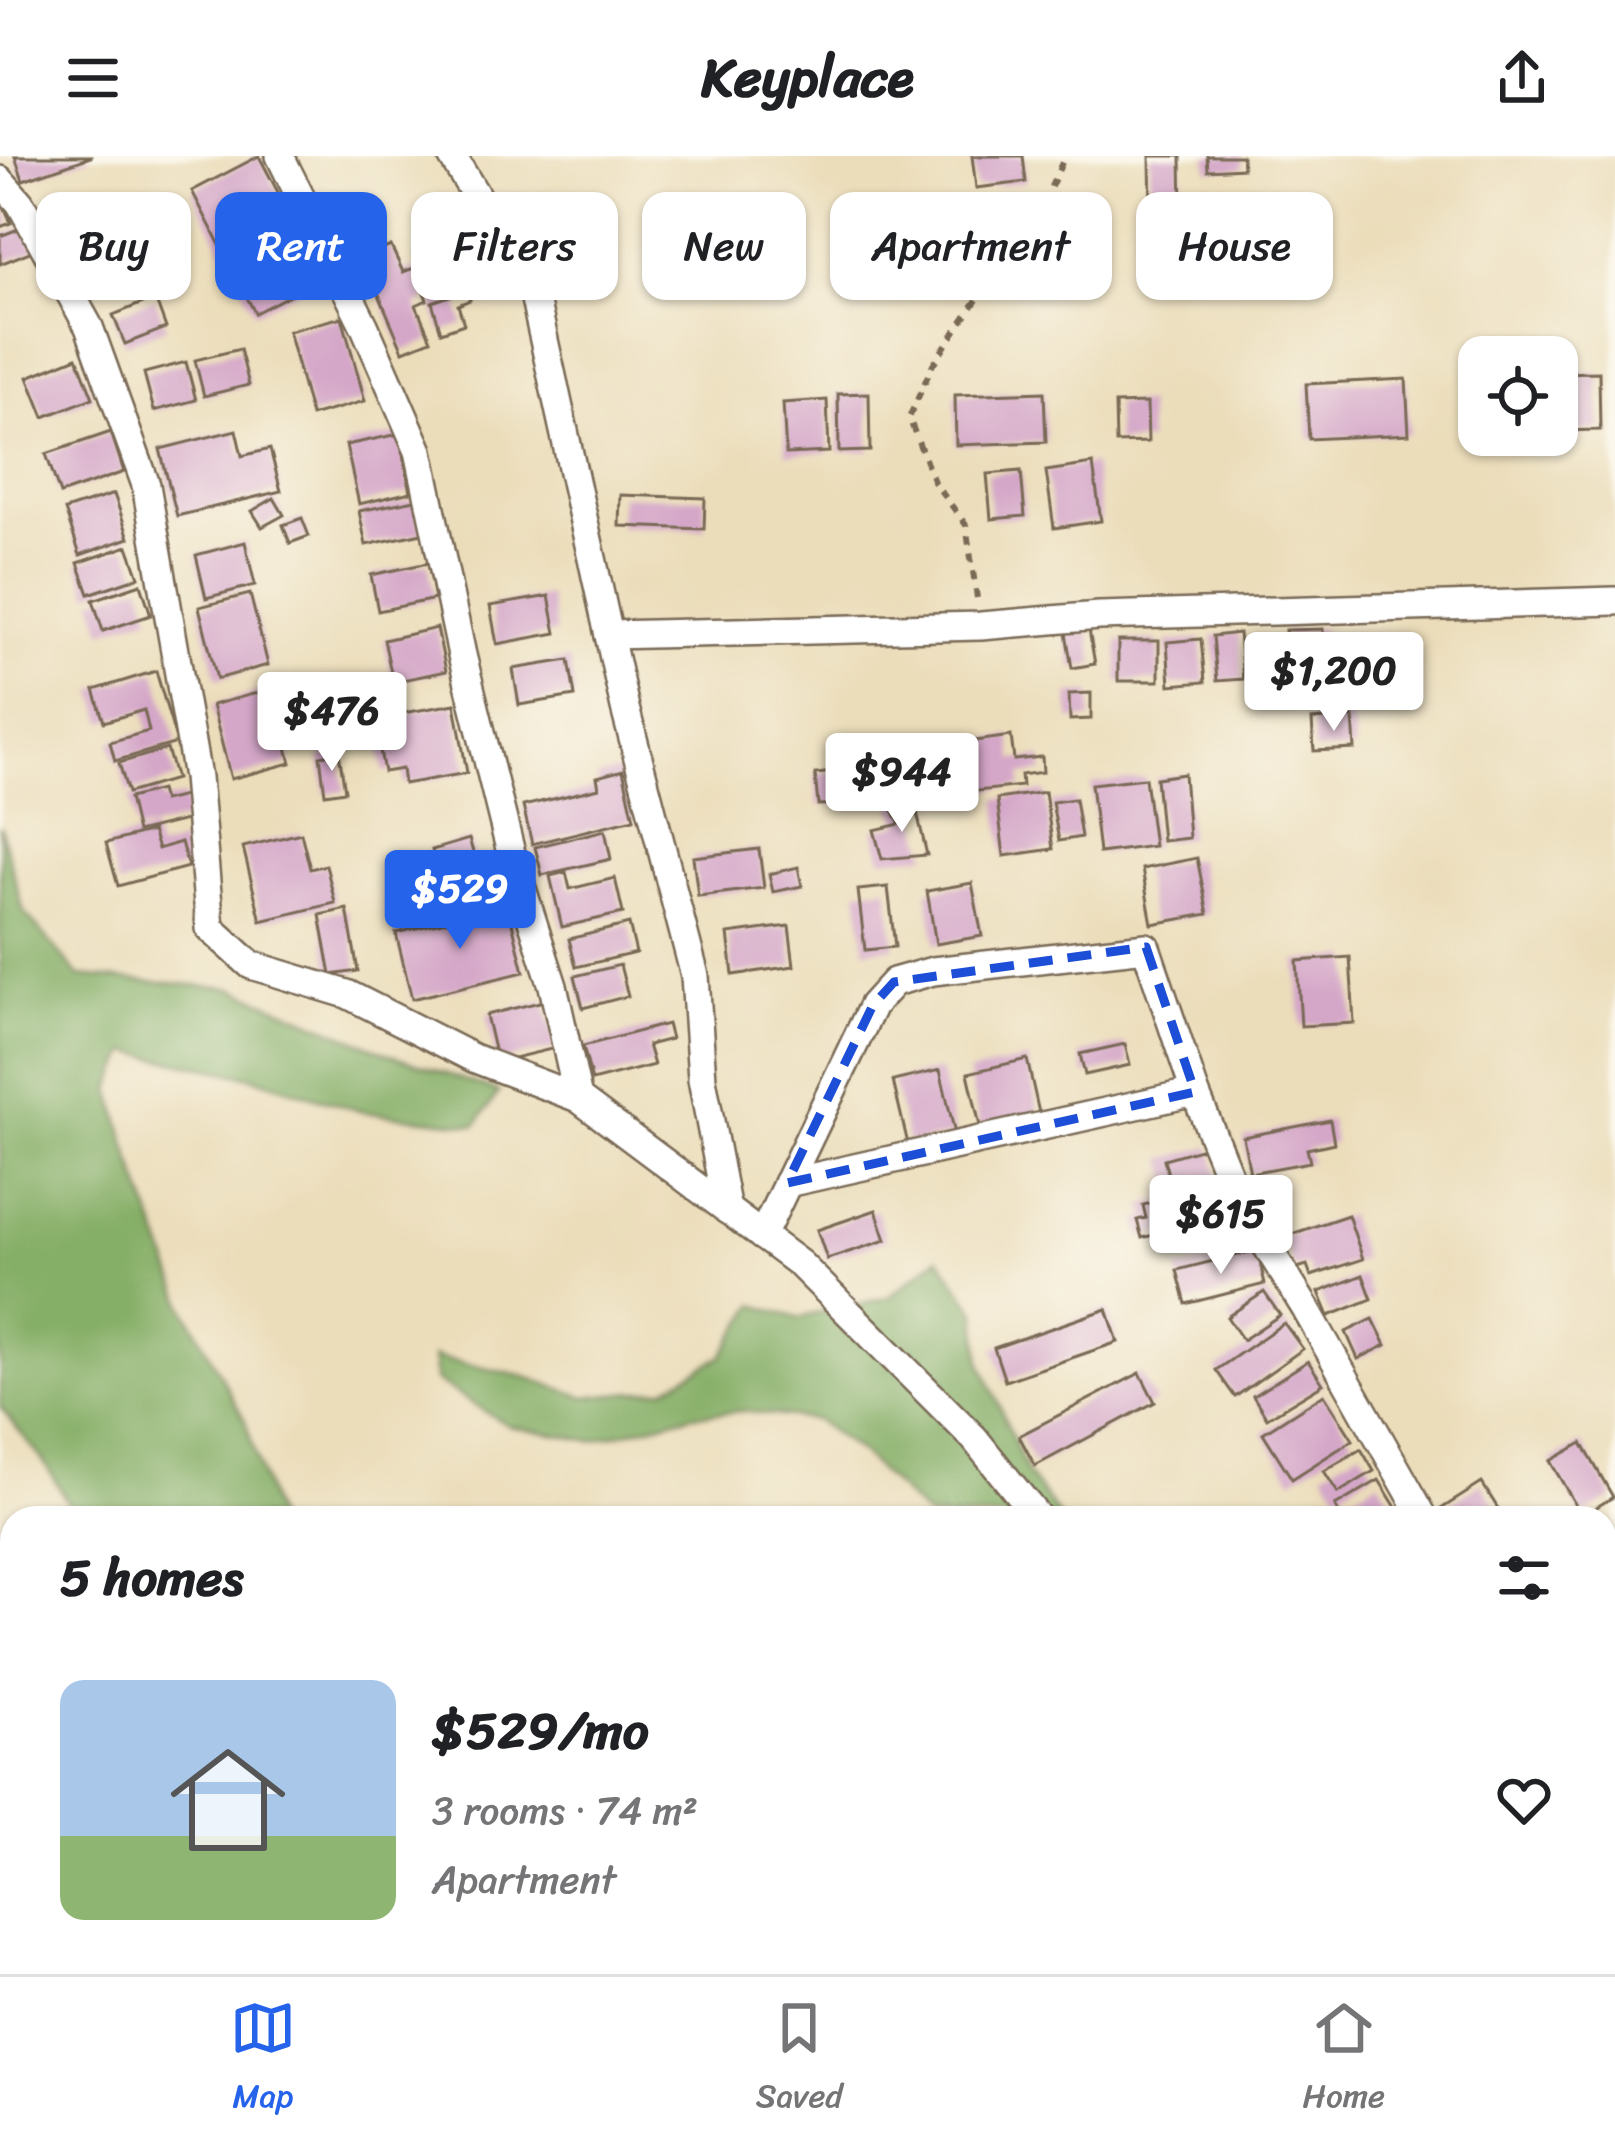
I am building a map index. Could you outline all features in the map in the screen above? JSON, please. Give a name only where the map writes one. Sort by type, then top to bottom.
[{"type":"street","points":[[280,156],[364,325],[419,451],[462,655],[512,857],[553,986],[578,1098]]},
{"type":"street","points":[[452,156],[533,290],[609,635],[695,976],[702,1079],[727,1210]]},
{"type":"street","points":[[0,180],[20,202],[89,327],[146,484],[197,778],[210,928],[251,965],[347,994],[473,1058],[578,1098],[800,1264],[974,1438],[1028,1506]]},
{"type":"street","points":[[609,635],[1615,601]]},
{"type":"street","points":[[762,1236],[873,1005],[894,982],[933,971],[1145,947],[1239,1202],[1417,1506]]},
{"type":"street","points":[[788,1184],[1195,1092]]},
{"type":"path","points":[[981,626],[966,526],[934,482],[909,418],[932,364],[1044,202],[1065,156]]},
{"type":"highlighted area","points":[[1146,947],[1195,1092],[787,1183],[873,1005],[894,982]]},
{"type":"green space","points":[[0,826],[24,912],[79,976],[233,988],[387,1053],[499,1092],[476,1125],[363,1112],[252,1077],[128,1052],[111,1089],[130,1156],[185,1308],[245,1421],[271,1506],[70,1506],[44,1462],[0,1407]]},
{"type":"green space","points":[[939,1257],[977,1313],[981,1362],[1028,1475],[1052,1506],[915,1506],[859,1452],[816,1420],[743,1411],[692,1415],[592,1441],[509,1426],[436,1381],[433,1357],[526,1377],[585,1397],[664,1389],[722,1356],[755,1305],[798,1318],[889,1297]]},
{"type":"building","points":[[15,156],[91,156],[91,157],[23,180]]},
{"type":"building","points":[[259,156],[278,192],[215,192],[215,236],[192,191]]},
{"type":"building","points":[[972,156],[1023,156],[1026,182],[976,188]]},
{"type":"building","points":[[1150,156],[1181,156],[1182,192],[1151,192]]},
{"type":"building","points":[[1207,156],[1242,156],[1243,168],[1208,170]]},
{"type":"building","points":[[0,197],[11,223],[0,227]]},
{"type":"building","points":[[26,226],[35,250],[0,264],[0,236]]},
{"type":"building","points":[[391,246],[403,272],[411,269],[411,300],[427,300],[416,305],[431,340],[403,351],[381,300],[387,300],[387,248]]},
{"type":"building","points":[[156,300],[166,328],[125,344],[113,315]]},
{"type":"building","points":[[248,300],[280,300],[255,313]]},
{"type":"building","points":[[470,300],[458,305],[464,324],[441,332],[432,302]]},
{"type":"building","points":[[342,317],[365,401],[311,416],[288,331]]},
{"type":"building","points":[[240,349],[249,385],[204,396],[195,360]]},
{"type":"building","points":[[77,357],[93,398],[44,417],[28,377]]},
{"type":"building","points":[[186,362],[196,400],[154,411],[144,373]]},
{"type":"building","points":[[1578,372],[1599,372],[1600,430],[1578,431]]},
{"type":"building","points":[[1406,379],[1409,434],[1309,439],[1306,384]]},
{"type":"building","points":[[1044,392],[1046,442],[956,445],[955,395]]},
{"type":"building","points":[[869,393],[870,451],[839,452],[838,394]]},
{"type":"building","points":[[827,400],[829,452],[786,454],[783,403]]},
{"type":"building","points":[[1147,403],[1148,442],[1116,443],[1115,404]]},
{"type":"building","points":[[236,430],[242,456],[270,449],[281,491],[177,516],[160,449]]},
{"type":"building","points":[[111,432],[124,472],[60,494],[46,454]]},
{"type":"building","points":[[399,434],[411,492],[359,504],[346,445]]},
{"type":"building","points":[[1093,464],[1101,521],[1054,528],[1046,471]]},
{"type":"building","points":[[1021,471],[1025,516],[991,519],[987,474]]},
{"type":"building","points":[[114,494],[129,538],[80,555],[65,510]]},
{"type":"building","points":[[620,495],[705,498],[704,529],[619,526]]},
{"type":"building","points":[[274,498],[284,515],[262,527],[252,511]]},
{"type":"building","points":[[415,500],[422,533],[366,545],[359,511]]},
{"type":"building","points":[[302,518],[309,536],[290,543],[283,525]]},
{"type":"building","points":[[245,542],[255,585],[206,598],[196,555]]},
{"type":"building","points":[[128,546],[139,577],[89,594],[78,563]]},
{"type":"building","points":[[428,563],[435,599],[378,611],[371,575]]},
{"type":"building","points":[[141,584],[151,615],[103,631],[93,600]]},
{"type":"building","points":[[250,594],[268,665],[217,679],[199,607]]},
{"type":"building","points":[[549,596],[556,633],[497,644],[490,606]]},
{"type":"building","points":[[437,628],[446,671],[393,682],[384,640]]},
{"type":"building","points":[[1323,629],[1325,673],[1287,674],[1285,630]]},
{"type":"building","points":[[1089,630],[1095,664],[1072,668],[1066,633]]},
{"type":"building","points":[[1239,633],[1243,679],[1217,681],[1213,636]]},
{"type":"building","points":[[1201,639],[1205,682],[1170,685],[1167,642]]},
{"type":"building","points":[[1118,641],[1159,641],[1159,681],[1118,681]]},
{"type":"building","points":[[569,660],[575,696],[519,705],[513,669]]},
{"type":"building","points":[[156,671],[177,743],[115,761],[110,742],[149,731],[144,710],[104,722],[94,690]]},
{"type":"building","points":[[272,689],[291,763],[231,779],[212,705]]},
{"type":"building","points":[[1091,693],[1091,719],[1070,720],[1069,694]]},
{"type":"building","points":[[455,704],[467,773],[404,784],[402,769],[384,772],[374,718]]},
{"type":"building","points":[[1353,717],[1355,749],[1314,751],[1312,720]]},
{"type":"building","points":[[1011,736],[1014,760],[1042,757],[1043,772],[1021,775],[1022,786],[959,793],[956,764],[970,762],[968,742]]},
{"type":"building","points":[[167,749],[176,779],[128,793],[119,763]]},
{"type":"building","points":[[339,753],[345,791],[325,794],[320,756]]},
{"type":"building","points":[[623,770],[634,819],[532,844],[523,806],[599,788],[597,777]]},
{"type":"building","points":[[835,772],[838,804],[818,805],[815,774]]},
{"type":"building","points":[[1184,774],[1189,838],[1162,841],[1156,778]]},
{"type":"building","points":[[1145,778],[1154,846],[1099,853],[1091,784]]},
{"type":"building","points":[[160,790],[163,801],[184,796],[190,819],[137,832],[129,798]]},
{"type":"building","points":[[1045,792],[1053,849],[1004,856],[997,799]]},
{"type":"building","points":[[1075,799],[1081,837],[1059,841],[1052,802]]},
{"type":"building","points":[[915,804],[927,855],[882,859],[874,830],[900,824],[891,806]]},
{"type":"building","points":[[605,830],[611,859],[542,875],[535,847]]},
{"type":"building","points":[[152,831],[158,849],[181,842],[188,867],[118,886],[106,843]]},
{"type":"building","points":[[301,833],[310,869],[326,865],[335,903],[261,921],[243,847]]},
{"type":"building","points":[[469,839],[479,872],[441,882],[432,850]]},
{"type":"building","points":[[759,849],[764,888],[698,896],[693,857]]},
{"type":"building","points":[[1197,858],[1208,914],[1152,924],[1142,869]]},
{"type":"building","points":[[500,867],[505,888],[491,891],[486,870]]},
{"type":"building","points":[[798,867],[802,886],[773,892],[769,874]]},
{"type":"building","points":[[566,872],[570,889],[615,878],[623,913],[562,927],[550,876]]},
{"type":"building","points":[[972,883],[982,936],[936,944],[927,891]]},
{"type":"building","points":[[888,887],[895,947],[865,950],[858,890]]},
{"type":"building","points":[[508,906],[524,972],[412,999],[396,933]]},
{"type":"building","points":[[347,909],[358,971],[331,975],[320,915]]},
{"type":"building","points":[[629,924],[636,953],[576,967],[569,939]]},
{"type":"building","points":[[789,926],[794,966],[733,975],[728,934]]},
{"type":"building","points":[[1350,957],[1354,1023],[1301,1026],[1297,961]]},
{"type":"building","points":[[620,965],[628,996],[583,1008],[575,976]]},
{"type":"building","points":[[544,1001],[556,1048],[497,1062],[486,1015]]},
{"type":"building","points":[[667,1024],[671,1039],[648,1045],[654,1065],[592,1081],[583,1046]]},
{"type":"building","points":[[1125,1044],[1130,1065],[1085,1075],[1080,1054]]},
{"type":"building","points":[[1027,1059],[1039,1113],[980,1126],[968,1073]]},
{"type":"building","points":[[940,1070],[955,1134],[908,1144],[893,1081]]},
{"type":"building","points":[[1330,1120],[1334,1143],[1307,1149],[1310,1162],[1250,1173],[1243,1137]]},
{"type":"building","points":[[1210,1146],[1220,1181],[1173,1194],[1164,1159]]},
{"type":"building","points":[[1216,1187],[1224,1217],[1142,1238],[1137,1220],[1146,1218],[1143,1205]]},
{"type":"building","points":[[876,1210],[886,1240],[827,1259],[817,1230]]},
{"type":"building","points":[[1348,1215],[1363,1259],[1311,1276],[1307,1265],[1294,1269],[1283,1237]]},
{"type":"building","points":[[1257,1250],[1265,1284],[1186,1304],[1177,1270]]},
{"type":"building","points":[[1363,1275],[1372,1299],[1329,1316],[1319,1292]]},
{"type":"building","points":[[1264,1292],[1280,1315],[1243,1340],[1227,1317]]},
{"type":"building","points":[[1107,1309],[1118,1342],[1005,1381],[994,1348]]},
{"type":"building","points":[[1373,1319],[1386,1345],[1358,1359],[1346,1332]]},
{"type":"building","points":[[1284,1323],[1303,1349],[1235,1397],[1216,1370]]},
{"type":"building","points":[[1308,1361],[1323,1384],[1267,1418],[1253,1396]]},
{"type":"building","points":[[1140,1373],[1155,1402],[1035,1466],[1019,1436]]},
{"type":"building","points":[[1324,1394],[1353,1440],[1292,1479],[1263,1433]]},
{"type":"building","points":[[1582,1443],[1613,1497],[1598,1506],[1576,1506],[1550,1461]]},
{"type":"building","points":[[1361,1449],[1374,1471],[1338,1493],[1324,1471]]},
{"type":"building","points":[[1379,1480],[1395,1506],[1335,1506]]},
{"type":"building","points":[[1482,1483],[1496,1506],[1446,1506]]}]
